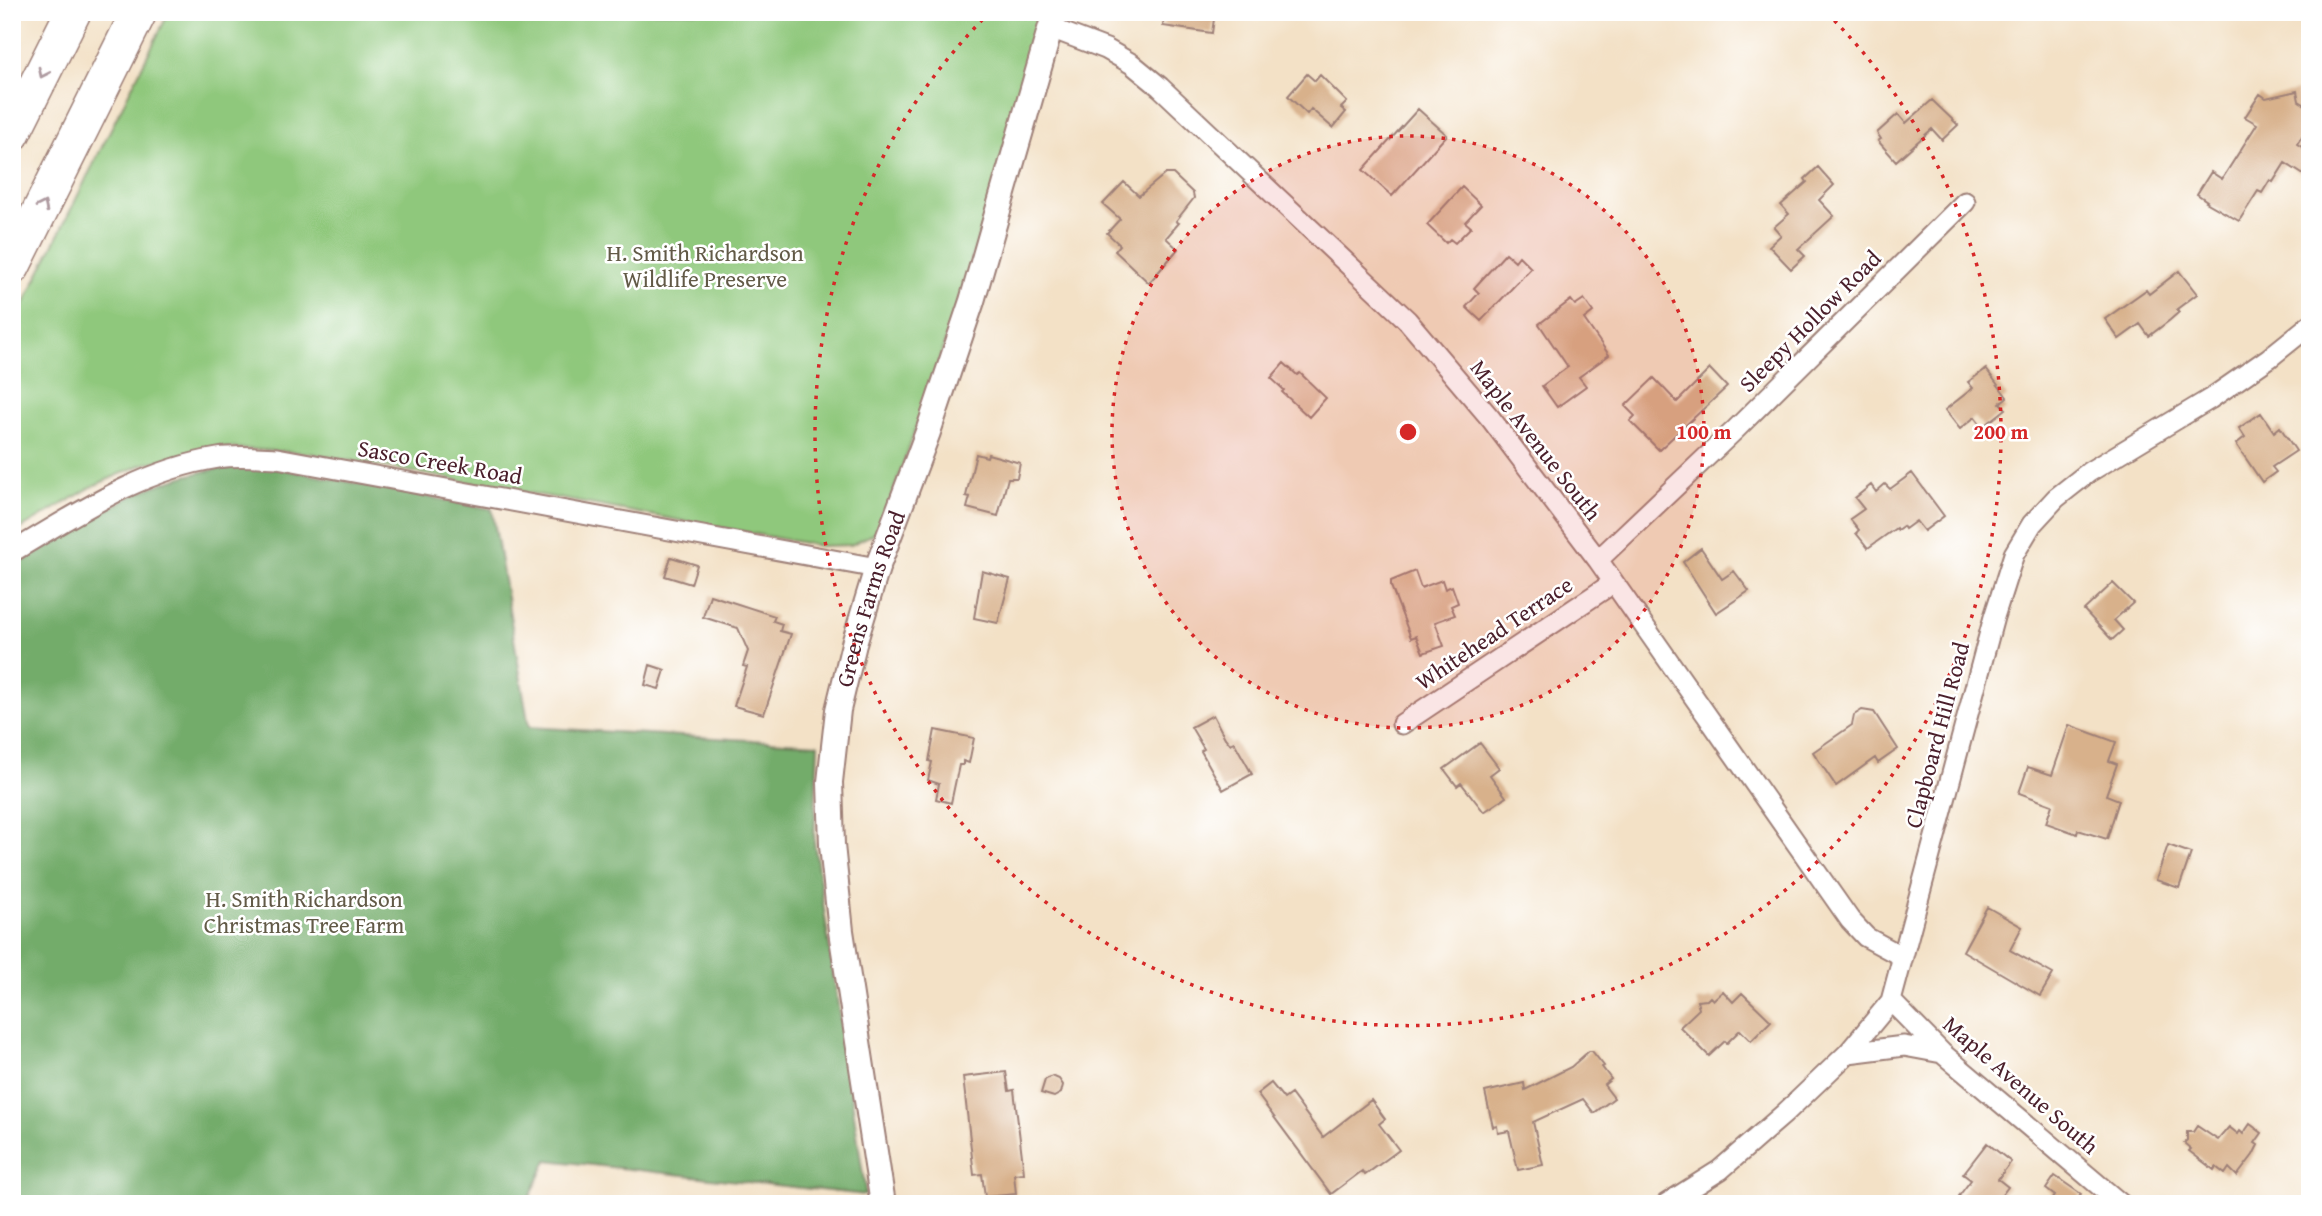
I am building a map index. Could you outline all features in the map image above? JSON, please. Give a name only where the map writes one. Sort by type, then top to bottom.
[{"type":"highway","points":[[12,134],[73,12]]},
{"type":"highway","points":[[12,268],[139,12]]},
{"type":"street","name":"Maple Avenue South","points":[[1053,20],[1141,72],[1214,136],[1407,320],[1464,387],[1598,559],[1850,920],[1866,937],[1903,957]]},
{"type":"street","name":"Greens Farms Road","points":[[883,1204],[841,931],[832,845],[830,782],[838,710],[877,568],[928,432],[972,301],[1053,20]]},
{"type":"street","name":"Sleepy Hollow Road","points":[[1598,559],[1736,429],[1965,202]]},
{"type":"street","name":"Clapboard Hill Road","points":[[1666,1204],[1720,1170],[1784,1114],[1848,1053],[1891,1001],[1994,617],[2014,554],[2032,524],[2056,498],[2089,472],[2210,399],[2269,358],[2310,324]]},
{"type":"street","name":"Sasco Creek Road","points":[[12,552],[92,503],[137,481],[217,458],[244,456],[290,460],[877,568]]},
{"type":"street","name":"Whitehead Terrace","points":[[1402,724],[1613,583]]},
{"type":"street","name":"Maple Avenue South","points":[[1891,1001],[1942,1053],[2121,1204]]},
{"type":"street","points":[[1848,1053],[1904,1046],[1942,1053]]},
{"type":"green space","name":"H. Smith Richardson Wildlife Preserve","points":[[169,12],[1041,12],[967,274],[879,531],[851,545],[821,546],[308,453],[214,447],[141,465],[95,485],[12,534],[12,328]]},
{"type":"green space","name":"H. Smith Richardson Christmas Tree Farm","points":[[255,464],[492,509],[529,727],[818,744],[814,842],[866,1195],[547,1160],[527,1204],[12,1204],[12,567],[148,488],[193,474]]},
{"type":"building","points":[[1165,12],[1215,12],[1212,33],[1163,26]]},
{"type":"building","points":[[1307,74],[1315,81],[1320,75],[1347,102],[1341,108],[1346,112],[1333,128],[1311,109],[1307,114],[1288,96]]},
{"type":"building","points":[[2297,91],[2299,101],[2310,108],[2310,124],[2297,144],[2310,152],[2310,179],[2285,163],[2273,182],[2270,180],[2262,193],[2258,191],[2239,221],[2197,194],[2211,172],[2222,179],[2257,124],[2245,117],[2260,94],[2266,98]]},
{"type":"building","points":[[1932,100],[1958,125],[1942,140],[1932,129],[1896,161],[1878,141],[1881,139],[1877,133],[1898,114],[1906,123]]},
{"type":"building","points":[[1418,109],[1447,135],[1392,196],[1363,170]]},
{"type":"building","points":[[1818,167],[1834,185],[1819,200],[1834,216],[1798,249],[1805,256],[1791,269],[1769,246],[1781,235],[1774,227],[1789,214],[1781,205],[1807,182],[1805,179]]},
{"type":"building","points":[[1165,174],[1173,174],[1193,193],[1194,198],[1166,238],[1178,249],[1149,283],[1115,251],[1120,245],[1107,233],[1120,219],[1103,204],[1124,182],[1139,196]]},
{"type":"building","points":[[1462,187],[1481,205],[1465,222],[1471,227],[1455,243],[1450,239],[1446,243],[1427,225]]},
{"type":"building","points":[[1506,253],[1515,261],[1519,256],[1531,268],[1481,321],[1466,307],[1479,293],[1474,288]]},
{"type":"building","points":[[2179,271],[2197,294],[2149,336],[2140,324],[2119,339],[2105,319],[2146,290],[2149,294]]},
{"type":"building","points":[[1584,299],[1593,312],[1584,319],[1609,355],[1579,377],[1586,386],[1557,407],[1542,386],[1568,367],[1539,324],[1571,300],[1575,305]]},
{"type":"building","points":[[1284,363],[1297,375],[1300,373],[1326,398],[1309,417],[1271,378]]},
{"type":"building","points":[[1710,369],[1727,387],[1659,450],[1630,421],[1635,416],[1625,406],[1654,378],[1677,402]]},
{"type":"building","points":[[1986,369],[2007,397],[2000,403],[2006,409],[1983,427],[1975,417],[1960,429],[1945,410],[1973,388],[1968,382]]},
{"type":"building","points":[[2261,413],[2274,432],[2280,427],[2296,451],[2272,467],[2276,472],[2262,482],[2236,444],[2245,437],[2239,428]]},
{"type":"building","points":[[976,454],[987,457],[988,454],[1020,463],[1017,478],[1008,478],[998,516],[967,508],[970,497],[966,496]]},
{"type":"building","points":[[1912,473],[1944,516],[1924,531],[1916,521],[1905,529],[1903,526],[1897,530],[1896,528],[1868,548],[1856,533],[1859,530],[1850,519],[1864,509],[1855,498],[1871,485],[1876,492],[1885,484],[1890,489]]},
{"type":"building","points":[[1701,548],[1722,579],[1734,571],[1749,591],[1716,613],[1683,562]]},
{"type":"building","points":[[671,557],[697,565],[691,584],[665,576]]},
{"type":"building","points":[[982,571],[1010,579],[998,623],[974,618]]},
{"type":"building","points":[[1415,571],[1421,588],[1442,580],[1445,589],[1452,586],[1458,603],[1451,606],[1455,615],[1435,622],[1444,646],[1423,653],[1416,636],[1411,638],[1391,586],[1391,581]]},
{"type":"building","points":[[2113,583],[2133,603],[2114,620],[2123,630],[2112,640],[2084,610]]},
{"type":"building","points":[[710,595],[775,616],[773,621],[782,624],[780,631],[791,634],[764,714],[734,706],[747,667],[743,666],[748,651],[738,628],[703,617]]},
{"type":"building","points":[[650,665],[665,670],[659,689],[645,685]]},
{"type":"building","points":[[1862,710],[1874,712],[1898,749],[1878,763],[1875,758],[1836,786],[1813,752],[1852,725],[1854,715]]},
{"type":"building","points":[[1213,715],[1225,738],[1230,744],[1234,742],[1252,774],[1223,790],[1191,727]]},
{"type":"building","points":[[2069,725],[2116,742],[2109,761],[2117,764],[2106,795],[2119,800],[2107,839],[2078,830],[2077,834],[2046,823],[2052,805],[2019,793],[2028,767],[2052,775]]},
{"type":"building","points":[[935,730],[974,738],[969,763],[963,761],[963,765],[959,765],[951,803],[936,799],[939,784],[928,780]]},
{"type":"building","points":[[1480,743],[1499,768],[1490,775],[1506,797],[1484,812],[1461,783],[1457,786],[1444,769]]},
{"type":"building","points":[[2168,845],[2191,853],[2179,888],[2156,880]]},
{"type":"building","points":[[1987,907],[2022,927],[2010,950],[2053,974],[2040,996],[1963,951]]},
{"type":"building","points":[[1723,991],[1733,1002],[1742,993],[1771,1021],[1751,1041],[1740,1030],[1709,1056],[1680,1027],[1699,1009],[1697,1001],[1710,997],[1713,1000]]},
{"type":"building","points":[[1592,1051],[1604,1066],[1602,1067],[1611,1079],[1604,1085],[1614,1098],[1594,1113],[1583,1099],[1533,1122],[1543,1165],[1518,1170],[1509,1131],[1498,1133],[1497,1126],[1493,1127],[1485,1092],[1524,1083],[1525,1090],[1571,1067]]},
{"type":"building","points":[[1006,1072],[1009,1091],[1014,1090],[1024,1173],[1014,1174],[1016,1194],[985,1197],[982,1174],[974,1175],[963,1077]]},
{"type":"building","points":[[1052,1076],[1059,1079],[1063,1085],[1061,1093],[1054,1097],[1041,1093],[1045,1080]]},
{"type":"building","points":[[1271,1083],[1284,1099],[1291,1094],[1323,1137],[1371,1100],[1385,1119],[1379,1124],[1399,1150],[1365,1175],[1362,1171],[1331,1194],[1257,1094]]},
{"type":"building","points":[[2250,1124],[2262,1133],[2255,1143],[2258,1145],[2253,1155],[2237,1176],[2229,1168],[2225,1174],[2216,1167],[2214,1170],[2189,1151],[2191,1149],[2184,1143],[2187,1140],[2187,1132],[2193,1132],[2197,1126],[2218,1140],[2229,1127],[2238,1134],[2240,1131],[2243,1134]]},
{"type":"building","points":[[1987,1143],[2011,1162],[1998,1179],[2008,1187],[1995,1204],[1968,1204],[1959,1196],[1971,1180],[1963,1174]]},
{"type":"building","points":[[2055,1176],[2081,1194],[2075,1204],[2049,1204],[2055,1196],[2046,1189]]},
{"type":"waterway","points":[[2291,12],[2310,28]]}]
